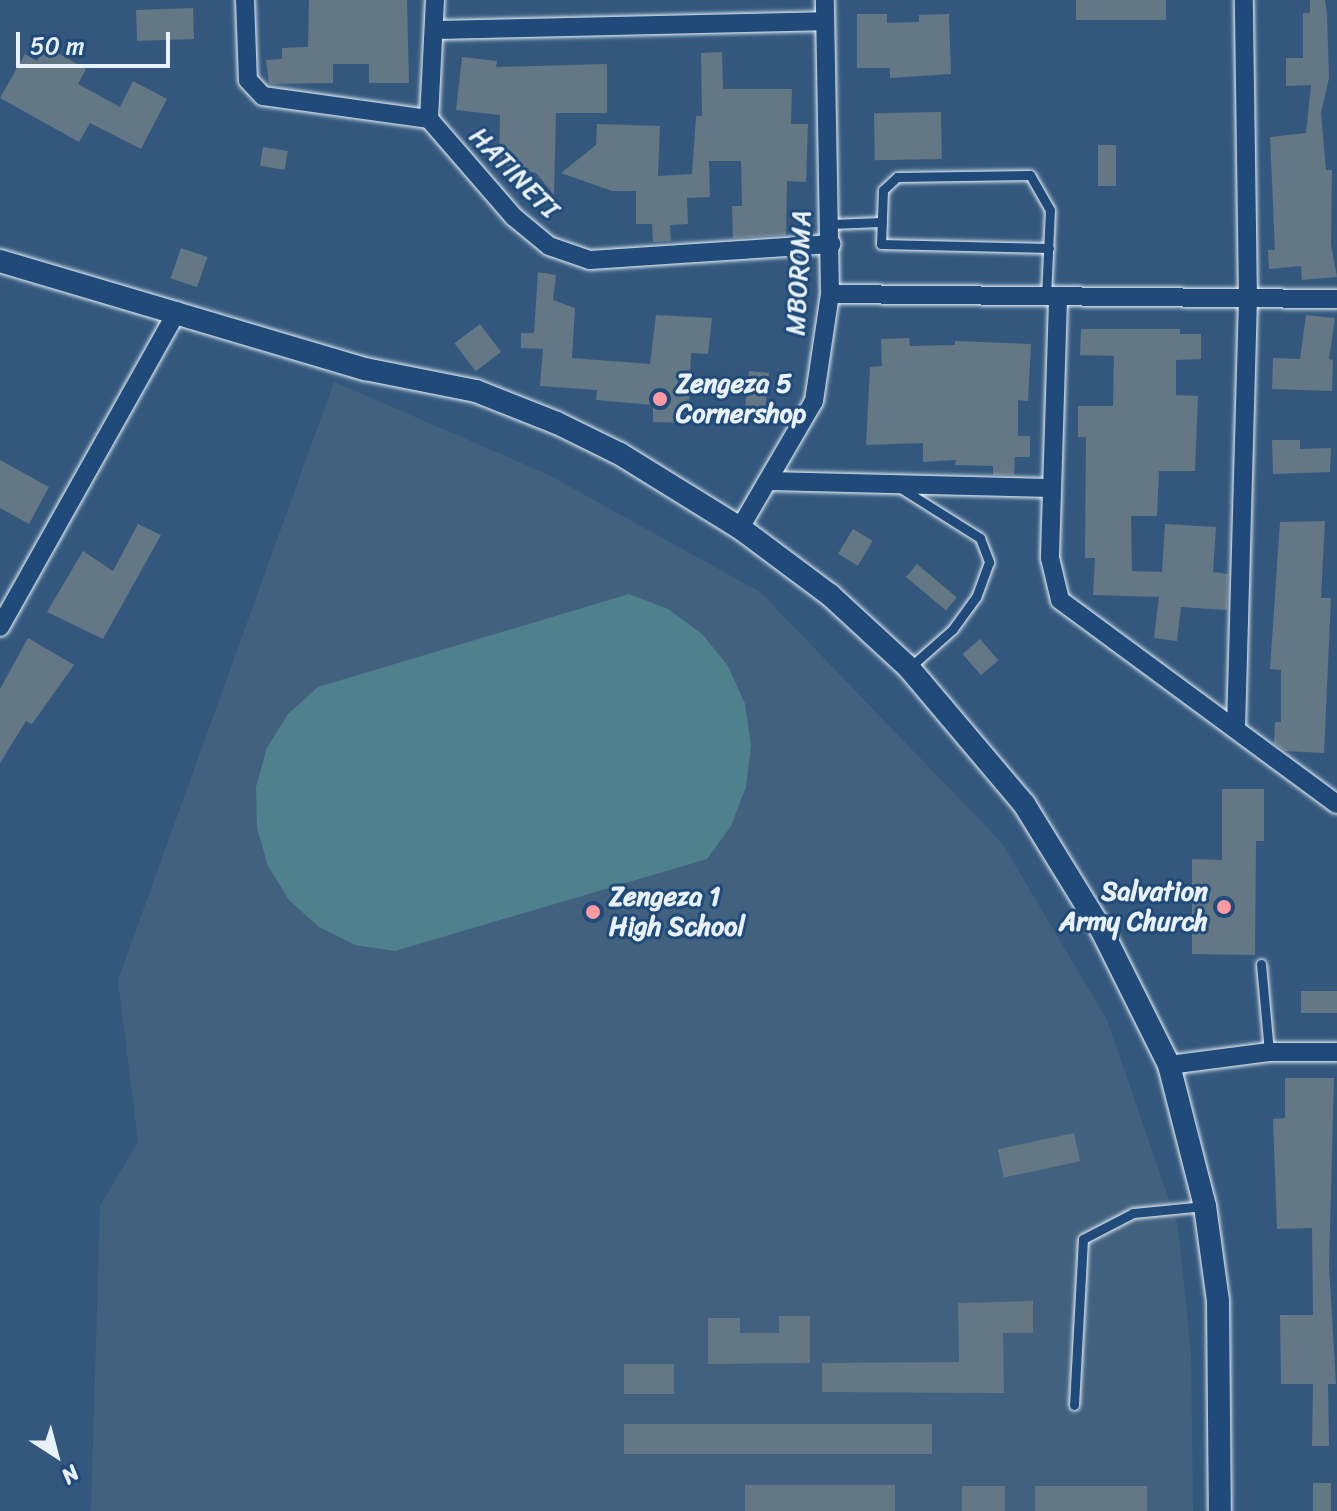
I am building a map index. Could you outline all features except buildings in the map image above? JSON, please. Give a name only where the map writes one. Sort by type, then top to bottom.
[{"type":"street","points":[[245,0],[248,80],[263,96],[429,119],[435,0]]},
{"type":"street","name":"MBOROMA","points":[[740,528],[814,401],[830,294],[825,0]]},
{"type":"street","points":[[1236,728],[1248,300],[1244,0]]},
{"type":"street","points":[[435,30],[824,21]]},
{"type":"street","name":"HATINETI","points":[[429,119],[514,217],[549,246],[590,260],[831,244]]},
{"type":"street","points":[[0,261],[365,369],[476,391],[620,454],[740,528],[830,595],[909,668],[1024,804],[1102,931],[1169,1065],[1205,1206],[1218,1301],[1220,1511]]},
{"type":"street","points":[[830,294],[1052,300],[1337,299]]},
{"type":"street","points":[[1052,300],[1052,582],[1060,600],[1337,804]]},
{"type":"street","points":[[0,627],[177,311]]},
{"type":"street","points":[[768,481],[1051,488]]},
{"type":"street","points":[[1169,1065],[1269,1052],[1337,1052]]},
{"type":"lane","points":[[1049,248],[881,244],[883,190],[897,177],[1030,175],[1050,210],[1052,300]]},
{"type":"lane","points":[[830,224],[882,222]]},
{"type":"lane","points":[[895,484],[980,538],[989,562],[976,597],[953,629],[909,668]]},
{"type":"lane","points":[[1261,964],[1269,1052]]},
{"type":"lane","points":[[1074,1405],[1083,1239],[1133,1213],[1205,1206]]},
{"type":"shaded area","name":"Zengeza 1 High School","points":[[334,382],[547,474],[760,592],[1002,843],[1107,1020],[1178,1226],[1191,1353],[1193,1511],[91,1511],[100,1206],[138,1142],[118,980]]},
{"type":"green space","points":[[629,594],[668,609],[702,634],[728,666],[745,704],[751,745],[746,787],[731,826],[707,859],[395,951],[355,945],[319,927],[289,900],[268,866],[257,828],[256,787],[267,748],[288,714],[318,687]]},
{"type":"place","name":"Zengeza 5 Cornershop","points":[[660,399]]},
{"type":"place","name":"Salvation Army Church","points":[[1224,907]]},
{"type":"place","name":"Zengeza 1 High School","points":[[593,912]]}]
